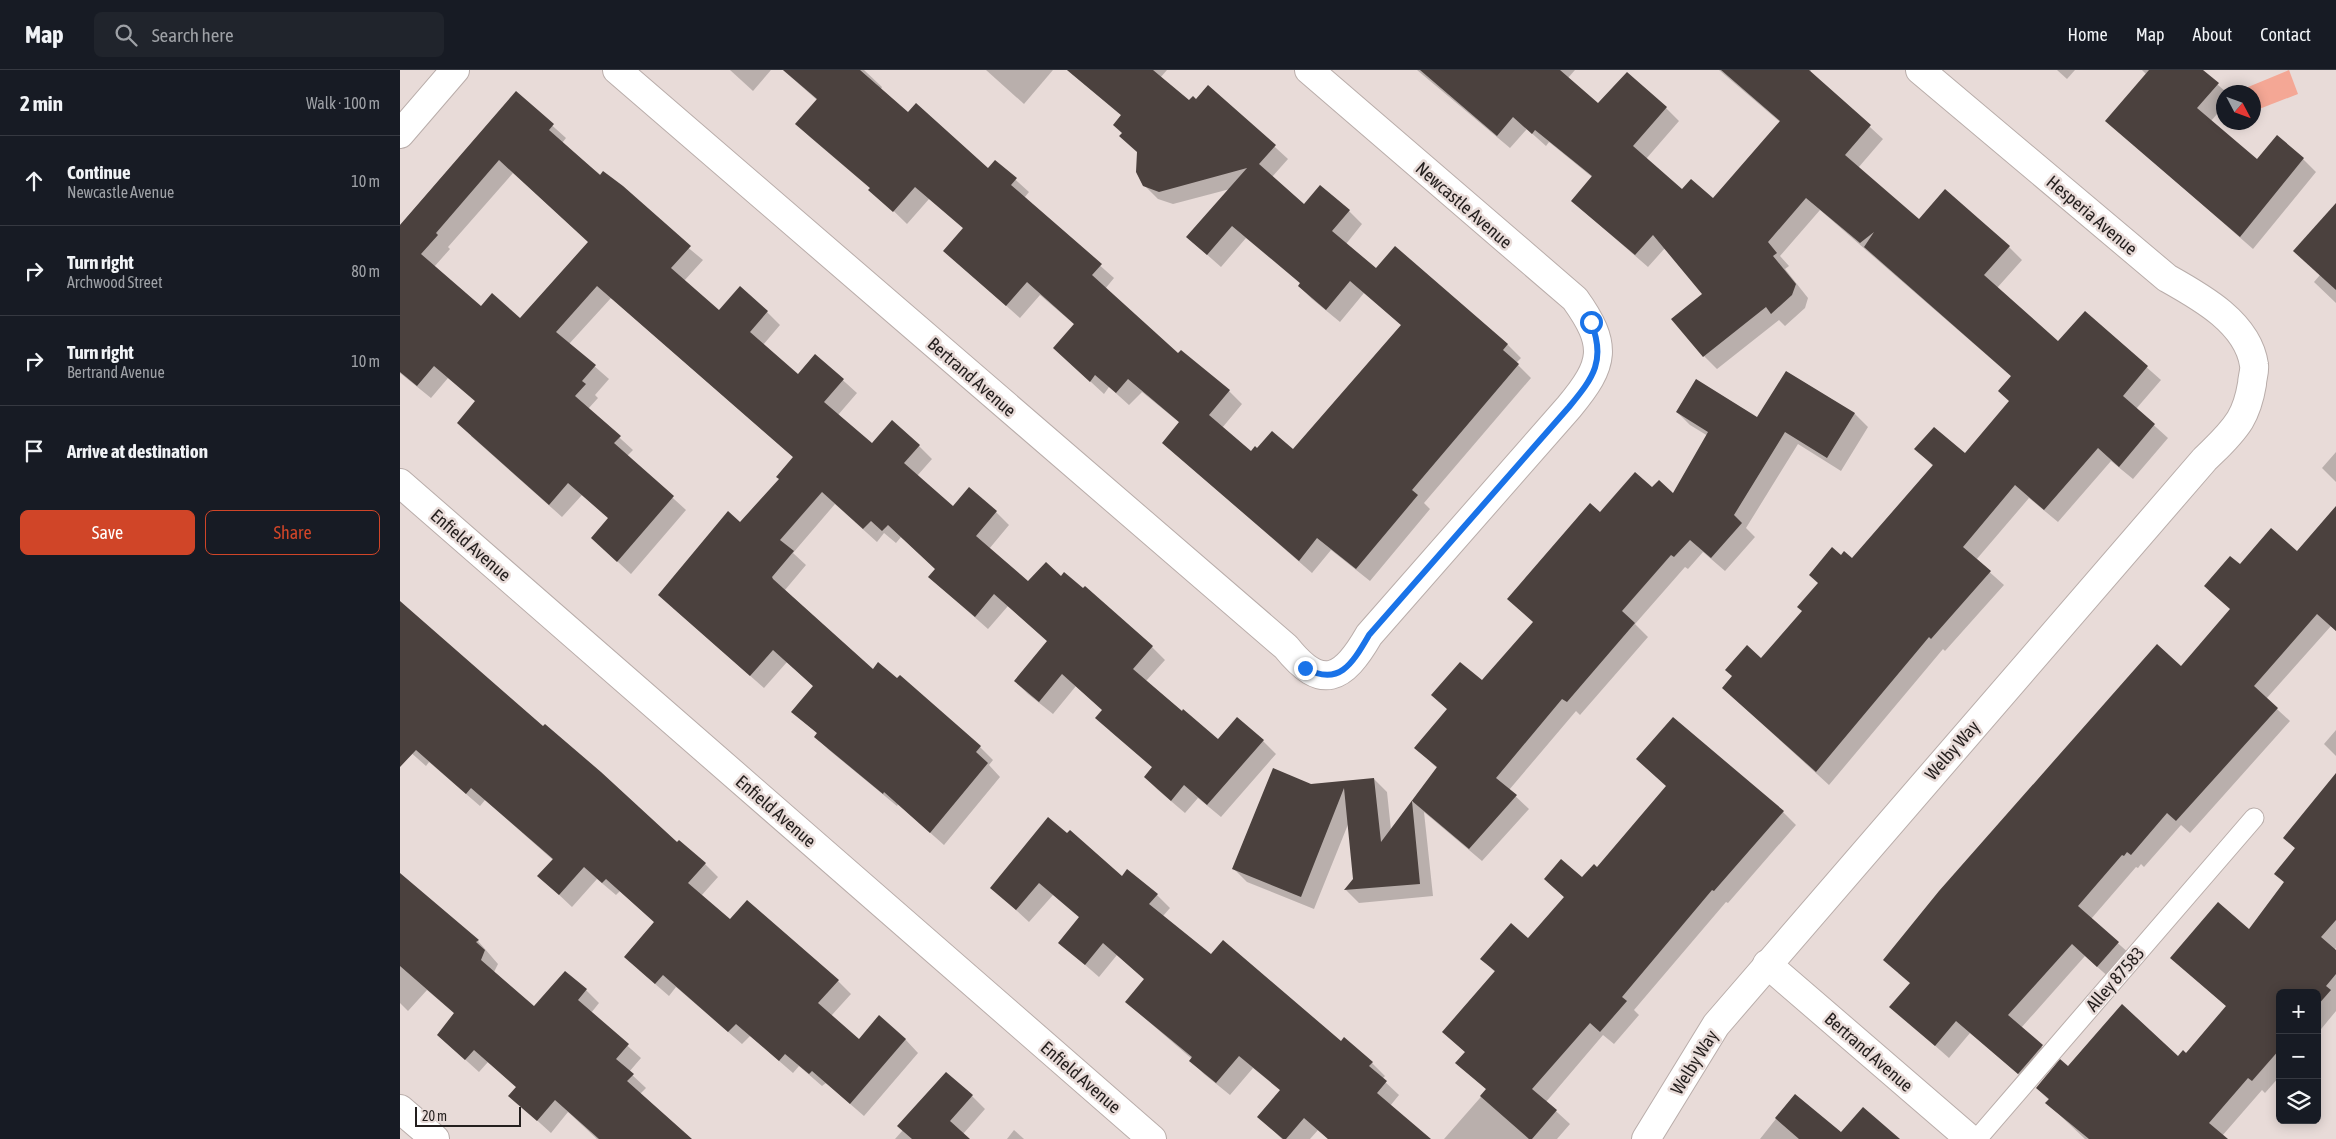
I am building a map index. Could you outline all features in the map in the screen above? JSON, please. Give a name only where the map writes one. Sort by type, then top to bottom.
[{"type":"street","points":[[400,134],[455,70]]},
{"type":"street","name":"Bertrand Avenue","points":[[617,70],[1286,648],[1305,668],[1318,675],[1330,677],[1342,671],[1351,662],[1369,635],[1569,407],[1592,375],[1599,353]]},
{"type":"street","name":"Newcastle Avenue","points":[[1310,70],[1574,299],[1591,322],[1597,336],[1599,353]]},
{"type":"street","name":"Hesperia Avenue","points":[[1920,70],[2167,278],[2192,292],[2222,314],[2243,338],[2254,365]]},
{"type":"street","name":"Welby Way","points":[[1646,1139],[1716,1025],[2204,460],[2228,436],[2241,419],[2250,396],[2254,365]]},
{"type":"street","name":"Enfield Avenue","points":[[400,483],[1152,1139]]},
{"type":"street","name":"Bertrand Avenue","points":[[1767,964],[1970,1139]]},
{"type":"street","points":[[400,1109],[434,1139]]},
{"type":"lane","name":"Alley 87583","points":[[1977,1139],[2254,818]]},
{"type":"shaded area","points":[[2289,70],[2298,94],[2261,108],[2261,85],[2253,85]]},
{"type":"building","points":[[783,70],[860,70],[908,112],[916,103],[988,168],[995,160],[1017,178],[1011,185],[1102,264],[1092,275],[1178,353],[1181,350],[1230,390],[1209,415],[1251,451],[1255,446],[1257,448],[1272,431],[1293,449],[1401,325],[1350,281],[1326,310],[1298,286],[1300,283],[1232,226],[1207,255],[1186,237],[1247,168],[1159,192],[1143,186],[1136,172],[1137,152],[1119,136],[1122,133],[1113,125],[1121,115],[1067,70],[1153,70],[1189,100],[1193,96],[1196,99],[1208,85],[1276,145],[1259,164],[1304,204],[1320,185],[1350,210],[1332,231],[1376,268],[1395,246],[1508,344],[1503,350],[1519,364],[1412,490],[1418,495],[1356,569],[1317,538],[1299,561],[1162,443],[1179,422],[1128,379],[1116,393],[1095,375],[1090,382],[1053,348],[1074,324],[1027,282],[1006,306],[943,251],[963,228],[915,187],[893,212],[868,190],[870,188],[795,124],[817,99]]},
{"type":"building","points":[[1420,70],[1560,70],[1598,103],[1627,72],[1667,107],[1633,146],[1682,189],[1691,179],[1713,198],[1780,121],[1721,70],[1809,70],[1871,125],[1845,155],[1919,219],[1945,189],[2010,246],[1984,275],[2058,341],[2085,311],[2148,366],[2123,396],[2155,424],[2119,467],[2098,448],[2044,510],[2015,485],[1963,547],[1991,571],[1931,639],[1929,637],[1816,772],[1722,688],[1732,676],[1725,670],[1747,645],[1761,658],[1802,611],[1797,607],[1818,583],[1809,575],[1832,547],[1841,555],[1844,551],[1852,558],[1933,465],[1914,449],[1934,427],[1965,453],[2009,401],[1998,391],[2011,376],[1864,247],[1874,232],[1860,243],[1806,198],[1768,242],[1777,253],[1773,256],[1796,284],[1792,295],[1771,314],[1766,307],[1703,357],[1671,319],[1702,294],[1653,235],[1635,255],[1571,201],[1592,176],[1535,130],[1532,134],[1513,117],[1497,136]]},
{"type":"building","points":[[2149,70],[2203,70],[2219,83],[2197,108],[2216,124],[2216,130],[2223,130],[2257,159],[2277,135],[2304,158],[2240,237],[2105,121]]},
{"type":"building","points":[[516,91],[554,124],[549,130],[600,175],[603,171],[623,186],[691,246],[671,268],[719,310],[740,286],[768,311],[750,332],[798,374],[815,354],[844,379],[824,402],[872,443],[892,420],[920,445],[904,463],[953,506],[969,487],[997,511],[976,536],[1028,581],[1046,562],[1061,576],[1064,572],[1083,588],[1085,586],[1153,646],[1133,669],[1218,739],[1237,717],[1264,740],[1207,805],[1184,785],[1171,801],[1144,777],[1152,767],[1095,718],[1102,710],[1062,674],[1039,702],[1014,681],[1047,641],[994,594],[975,617],[928,577],[935,569],[888,525],[882,531],[871,521],[863,529],[822,492],[780,540],[794,551],[772,577],[773,579],[873,669],[878,662],[897,678],[900,675],[981,746],[976,752],[988,763],[930,833],[884,792],[883,794],[814,737],[817,733],[791,712],[813,686],[773,650],[750,676],[658,595],[728,511],[740,522],[779,479],[776,477],[793,457],[597,286],[556,332],[596,365],[582,381],[586,384],[575,396],[621,436],[614,443],[674,496],[617,562],[591,538],[608,518],[568,483],[549,505],[457,423],[475,401],[434,366],[417,386],[400,372],[400,225]],"holes":[[[499,160],[588,242],[520,318],[492,293],[481,306],[421,254],[438,235],[436,233]]]},
{"type":"building","points":[[2336,203],[2336,290],[2293,251]]},
{"type":"building","points":[[1786,371],[1855,413],[1827,458],[1785,432],[1734,515],[1742,523],[1711,558],[1690,540],[1674,557],[1671,555],[1622,611],[1635,623],[1567,702],[1562,699],[1496,778],[1517,795],[1469,849],[1412,801],[1420,884],[1344,890],[1353,879],[1344,788],[1301,897],[1232,869],[1273,768],[1311,784],[1374,778],[1381,842],[1437,767],[1414,748],[1447,709],[1431,695],[1460,662],[1482,680],[1533,622],[1507,599],[1590,503],[1600,512],[1635,472],[1652,487],[1659,480],[1673,493],[1708,432],[1676,412],[1696,379],[1757,417]]},
{"type":"building","points":[[2336,506],[2336,631],[2317,614],[2254,686],[2278,708],[2176,821],[2167,813],[2131,855],[2127,852],[2124,856],[2122,855],[2078,906],[2119,942],[2097,967],[2072,944],[2008,1015],[2043,1045],[2018,1074],[1956,1021],[1935,1046],[1889,1007],[1910,983],[1883,960],[1939,891],[2157,644],[2181,666],[2230,609],[2204,586],[2230,556],[2240,564],[2271,528],[2297,551]]},
{"type":"building","points":[[400,601],[543,726],[545,724],[601,772],[677,842],[679,840],[706,863],[688,883],[730,919],[747,900],[839,980],[818,1003],[859,1039],[879,1015],[906,1039],[850,1104],[812,1071],[809,1074],[785,1054],[779,1061],[736,1024],[728,1032],[663,975],[655,984],[624,957],[654,922],[606,879],[602,883],[584,867],[559,895],[537,876],[553,859],[471,788],[466,794],[416,750],[400,767]]},
{"type":"building","points":[[1673,717],[1784,811],[1714,891],[1712,890],[1622,997],[1627,1001],[1600,1032],[1590,1023],[1532,1089],[1557,1110],[1532,1139],[1529,1139],[1480,1096],[1486,1089],[1455,1063],[1465,1052],[1442,1032],[1495,971],[1480,959],[1511,923],[1528,938],[1564,897],[1544,879],[1561,859],[1582,877],[1594,864],[1597,867],[1666,786],[1636,759]]},
{"type":"building","points":[[2336,773],[2336,920],[2321,937],[2336,950],[2336,974],[2326,986],[2331,990],[2321,1001],[2321,989],[2276,989],[2276,1054],[2252,1081],[2248,1078],[2209,1123],[2228,1139],[2089,1139],[2045,1103],[2049,1099],[2036,1088],[2060,1059],[2068,1066],[2122,1004],[2178,1056],[2183,1050],[2186,1053],[2226,1006],[2170,958],[2218,902],[2249,929],[2284,882],[2274,874],[2295,848],[2283,838]]},
{"type":"building","points":[[1048,817],[1067,833],[1070,830],[1122,876],[1127,869],[1158,894],[1149,904],[1211,954],[1223,940],[1341,1041],[1344,1037],[1373,1062],[1369,1066],[1387,1081],[1377,1093],[1431,1139],[1328,1139],[1304,1118],[1286,1139],[1283,1139],[1257,1117],[1280,1090],[1239,1056],[1216,1083],[1189,1061],[1192,1057],[1125,1002],[1144,979],[1103,943],[1085,965],[1058,943],[1079,917],[1039,883],[1016,910],[990,888]]},
{"type":"building","points":[[400,873],[479,940],[476,942],[485,950],[481,960],[534,1006],[565,971],[587,989],[578,1000],[629,1044],[616,1059],[634,1074],[627,1081],[692,1139],[599,1139],[555,1100],[537,1121],[508,1096],[516,1087],[474,1050],[465,1060],[437,1035],[454,1013],[400,966]]},
{"type":"building","points":[[946,1072],[973,1095],[950,1121],[970,1139],[912,1139],[897,1126]]},
{"type":"building","points":[[1795,1094],[1841,1132],[1863,1107],[1900,1139],[1799,1139],[1775,1118]]},
{"type":"route","points":[[1305,668],[1318,675],[1330,677],[1342,671],[1361,649],[1369,635],[1582,392],[1592,375],[1599,353],[1597,336],[1591,322]]}]
